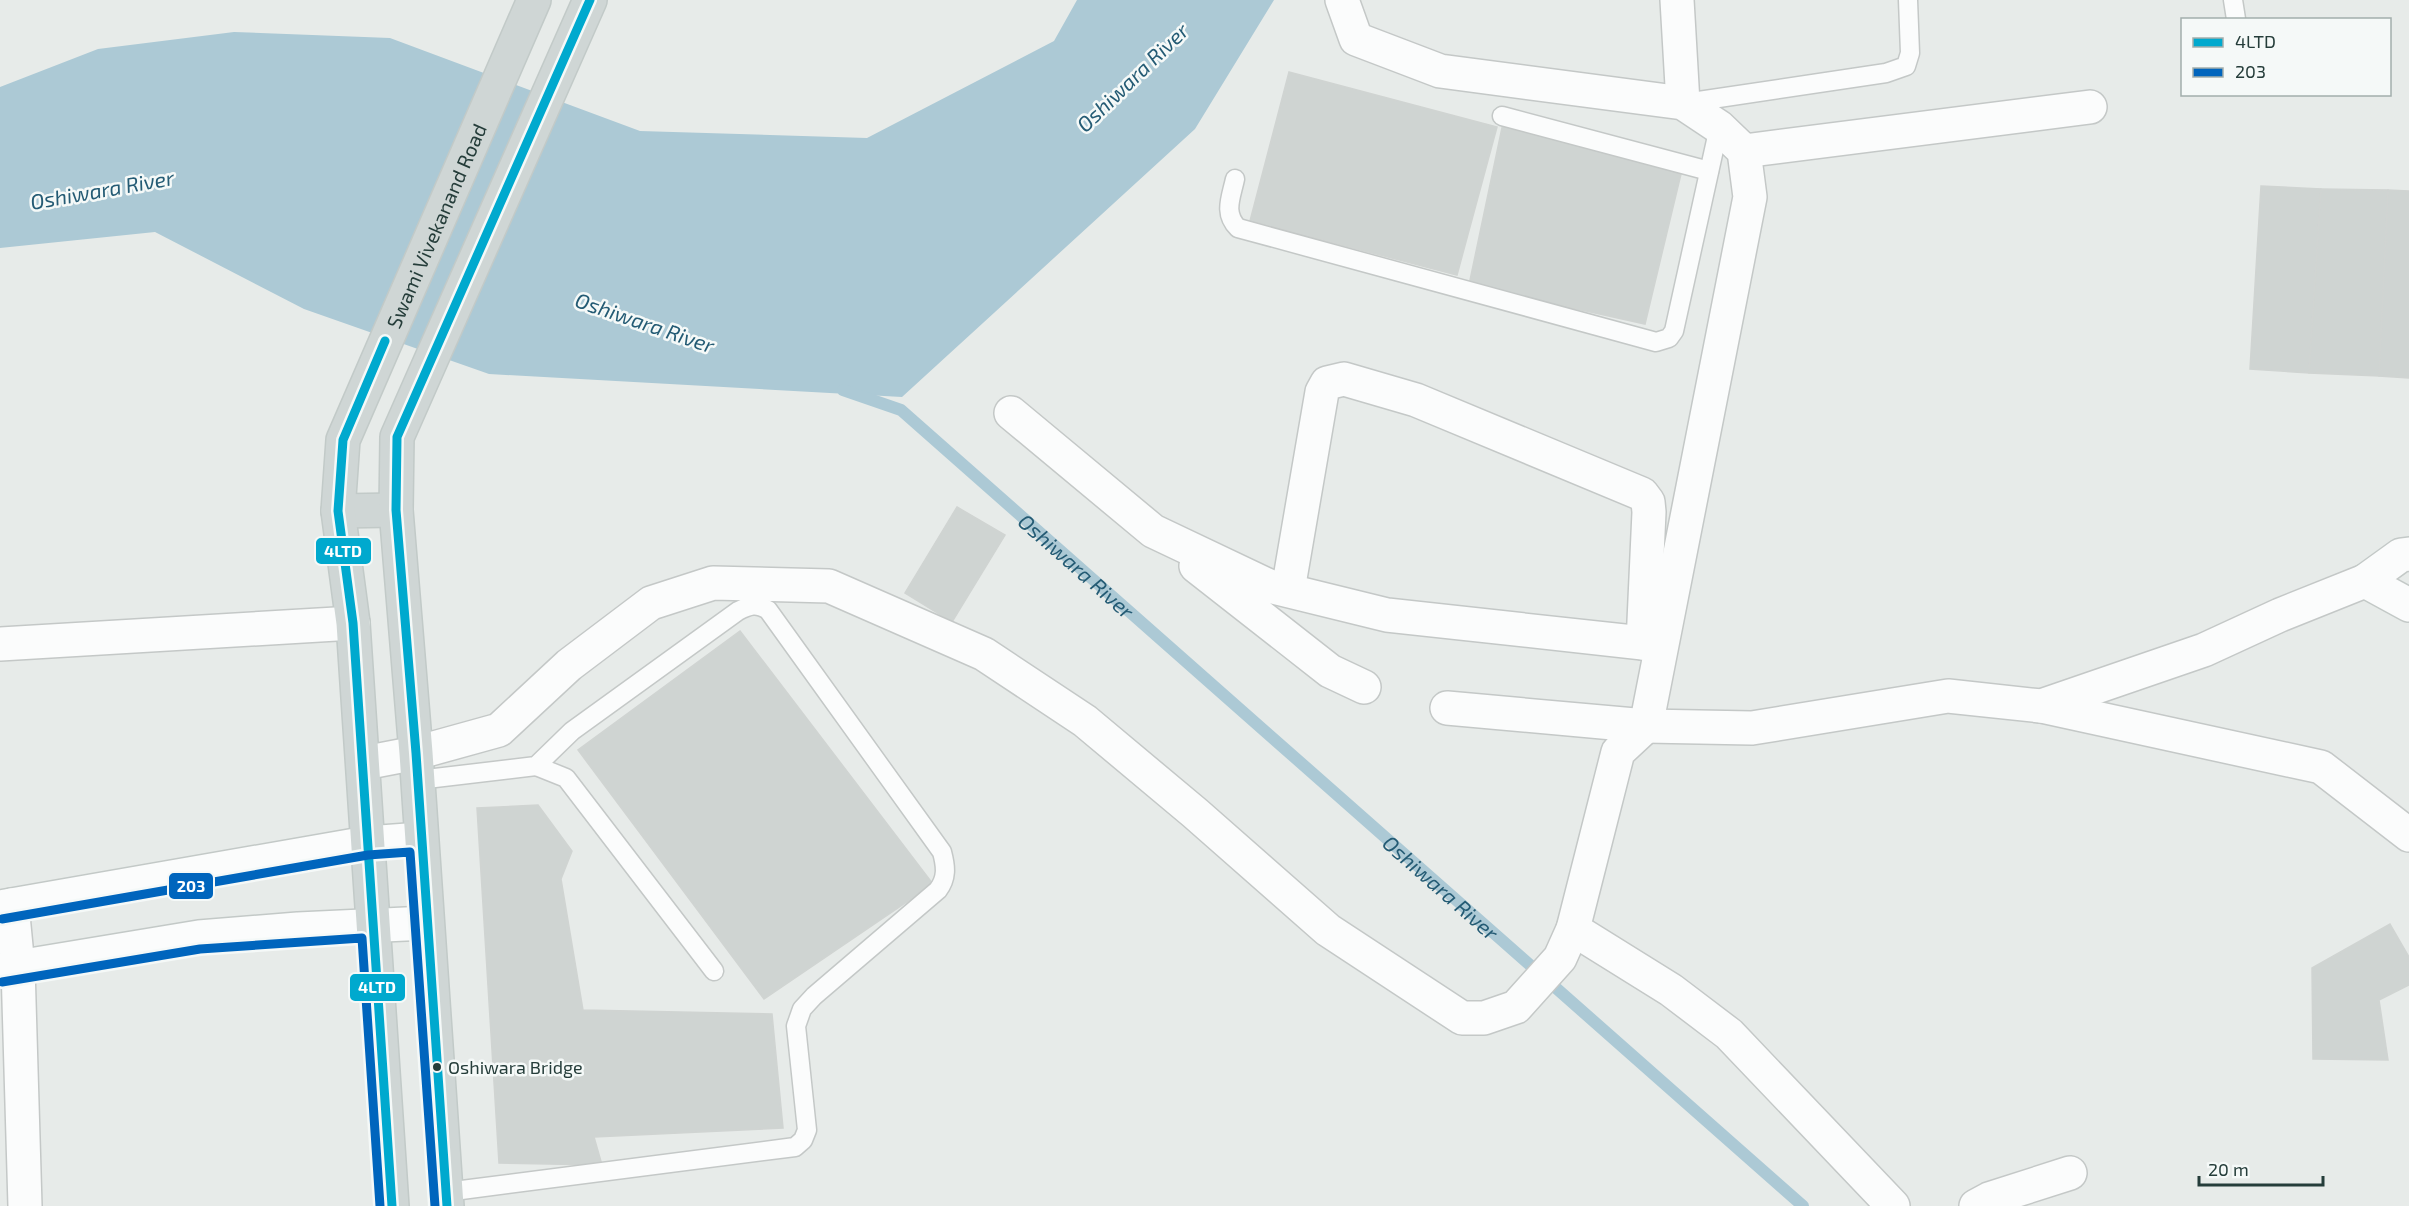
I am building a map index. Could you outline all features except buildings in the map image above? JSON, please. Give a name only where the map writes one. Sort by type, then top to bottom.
[{"type":"main road","name":"Swami Vivekanand Road","points":[[392,1206],[367,843],[364,763],[353,623],[338,511],[343,440],[534,0]]},
{"type":"main road","points":[[447,1199],[417,766],[396,510],[397,437],[590,0]]},
{"type":"main road","points":[[338,511],[396,510]]},
{"type":"street","points":[[1342,0],[1356,39],[1440,71],[1683,103],[1719,128],[1744,152],[1750,197],[1652,644]]},
{"type":"street","points":[[1677,0],[1683,103]]},
{"type":"street","points":[[1744,152],[2090,107]]},
{"type":"street","points":[[364,763],[417,766],[499,730],[569,665],[651,603],[713,583],[829,586],[984,654],[1085,721],[1328,930],[1462,1018],[1484,1018],[1516,1007],[1560,958],[1573,929],[1618,752],[1646,726],[1652,644],[1648,502],[1642,494],[1416,400],[1344,379],[1327,383],[1322,392],[1288,590]]},
{"type":"street","points":[[1011,413],[1153,531],[1330,672],[1364,687]]},
{"type":"street","points":[[1153,531],[1269,586],[1387,615],[1652,644]]},
{"type":"street","points":[[2041,706],[2204,650],[2365,580],[2401,555],[2409,554]]},
{"type":"street","points":[[2365,580],[2409,605]]},
{"type":"street","points":[[0,644],[353,623]]},
{"type":"street","points":[[1447,708],[1646,726],[1752,728],[1948,696],[2041,706],[2321,767],[2409,835]]},
{"type":"street","points":[[25,1206],[6,906],[367,843],[422,839]]},
{"type":"street","points":[[9,968],[199,938],[298,929],[427,923]]},
{"type":"street","points":[[1573,929],[1671,990],[1729,1034],[1893,1206]]},
{"type":"street","points":[[1976,1206],[1989,1199],[2070,1173]]},
{"type":"lane","points":[[1683,103],[1886,73],[1906,66],[1910,52],[1908,0]]},
{"type":"lane","points":[[2233,0],[2236,18]]},
{"type":"lane","points":[[1503,116],[1709,171]]},
{"type":"lane","points":[[1235,179],[1229,206],[1230,219],[1238,228],[1656,342],[1669,338],[1674,331],[1719,128]]},
{"type":"lane","points":[[447,1199],[795,1147],[803,1140],[807,1130],[796,1026],[802,1009],[814,996],[938,891],[945,881],[942,852],[768,610],[761,606],[751,605],[738,611],[572,731],[536,766]]},
{"type":"lane","points":[[417,766],[536,766],[566,778],[714,971]]},
{"type":"water","points":[[1077,0],[1274,0],[1195,129],[902,397],[489,374],[304,309],[155,232],[0,248],[0,87],[98,49],[234,32],[390,38],[640,131],[867,138],[1054,41]]},
{"type":"waterway","name":"Oshiwara River","points":[[843,390],[901,410],[1803,1206]]},
{"type":"transit line","name":"4LTD","points":[[447,1206],[416,753],[396,510],[397,437],[590,0]]},
{"type":"transit line","name":"4LTD","points":[[385,341],[343,440],[338,511],[353,623],[392,1206]]},
{"type":"transit line","name":"203","points":[[2,919],[368,855],[410,852],[435,1206]]},
{"type":"transit line","name":"203","points":[[2,982],[200,949],[362,938],[380,1206]]},
{"type":"place","name":"Oshiwara Bridge","points":[[437,1067]]}]
